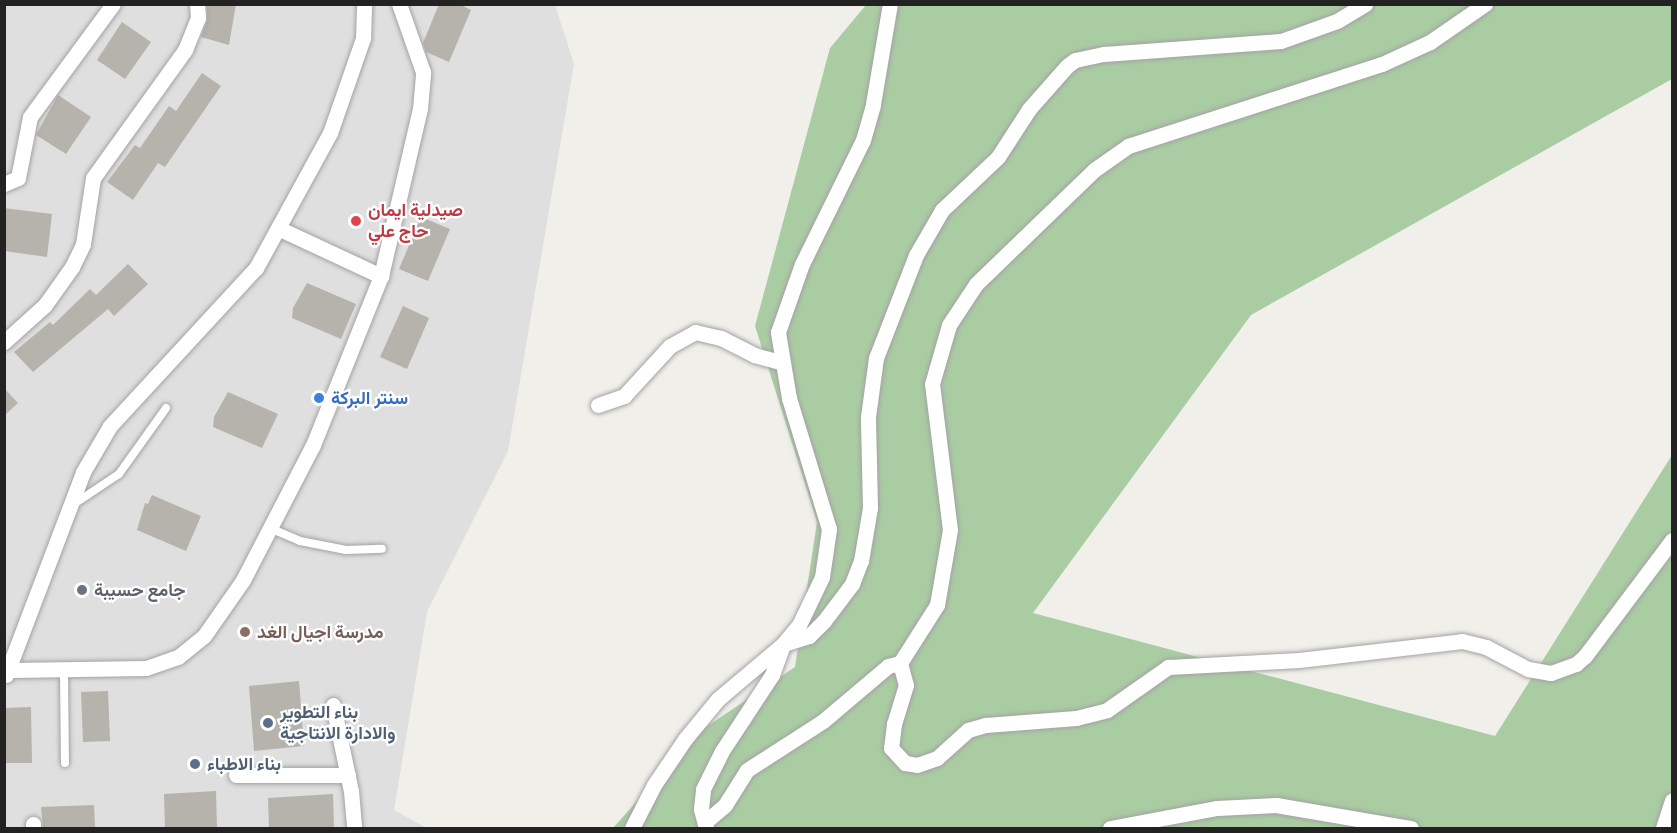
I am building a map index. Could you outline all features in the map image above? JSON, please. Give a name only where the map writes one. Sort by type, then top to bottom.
[{"type":"street","points":[[4,184],[18,178],[30,117],[113,4]]},
{"type":"street","points":[[4,342],[45,305],[72,267],[83,244],[93,178],[185,50],[198,18],[197,4]]},
{"type":"street","points":[[364,4],[363,38],[330,133],[256,268],[110,426],[83,472],[74,504],[8,673],[146,668],[178,657],[204,636],[243,580],[272,528],[313,445],[381,276],[422,91],[423,72],[399,4]]},
{"type":"street","points":[[632,828],[659,777],[703,715],[783,644],[799,625],[813,598],[830,542],[826,517],[780,362],[778,332],[787,297],[870,118],[890,4]]},
{"type":"street","points":[[783,644],[809,636],[824,621],[852,584],[861,561],[870,507],[868,417],[876,358],[916,255],[942,210],[998,157],[1029,109],[1059,74],[1075,60],[1104,54],[1281,41],[1337,21],[1365,4]]},
{"type":"street","points":[[706,825],[725,804],[747,770],[823,721],[883,670],[900,663],[927,624],[943,587],[951,530],[932,384],[949,325],[976,284],[1094,170],[1128,146],[1382,64],[1430,42],[1485,4]]},
{"type":"street","points":[[278,228],[381,276]]},
{"type":"street","points":[[598,405],[624,396],[670,346],[695,332],[721,338],[754,356],[780,362]]},
{"type":"street","points":[[900,663],[906,685],[894,724],[891,748],[905,764],[917,765],[937,758],[958,736],[977,727],[1076,718],[1107,710],[1168,667],[1299,660],[1462,641],[1486,647],[1528,669],[1551,673],[1576,664],[1585,656],[1672,540]]},
{"type":"street","points":[[706,825],[701,809],[703,789],[722,751],[772,675],[783,644]]},
{"type":"street","points":[[333,705],[348,775],[354,828]]},
{"type":"street","points":[[236,775],[348,775]]},
{"type":"street","points":[[1663,828],[1672,800]]},
{"type":"street","points":[[1110,828],[1217,808],[1276,805],[1411,828]]},
{"type":"lane","points":[[74,504],[119,474],[166,408]]},
{"type":"lane","points":[[272,528],[300,541],[346,550],[382,549]]},
{"type":"lane","points":[[64,672],[65,763]]},
{"type":"shaded area","points":[[5,5],[555,5],[574,64],[508,451],[427,612],[394,810],[427,828],[5,828]]},
{"type":"green space","points":[[866,5],[1672,5],[1672,79],[1251,315],[1033,613],[1495,736],[1672,455],[1672,828],[613,828],[700,731],[795,667],[817,522],[755,326],[830,48]]},
{"type":"building","points":[[207,4],[236,4],[229,45],[201,37],[207,21]]},
{"type":"building","points":[[439,4],[459,4],[471,10],[449,62],[426,52],[423,43]]},
{"type":"building","points":[[122,22],[151,42],[125,79],[97,60]]},
{"type":"building","points":[[202,73],[221,86],[165,167],[158,163],[133,200],[107,182],[135,145],[140,148],[169,106],[176,111]]},
{"type":"building","points":[[58,95],[91,117],[66,154],[36,135]]},
{"type":"building","points":[[4,208],[52,214],[47,257],[4,251]]},
{"type":"building","points":[[421,217],[450,229],[428,281],[399,269]]},
{"type":"building","points":[[128,264],[148,284],[114,316],[108,309],[33,372],[14,352],[50,322],[53,325],[90,289],[96,295]]},
{"type":"building","points":[[307,283],[356,304],[341,339],[292,318],[293,308]]},
{"type":"building","points":[[403,306],[429,318],[407,369],[380,357]]},
{"type":"building","points":[[4,388],[18,403],[4,416]]},
{"type":"building","points":[[228,392],[278,414],[262,448],[213,427],[214,417]]},
{"type":"building","points":[[152,495],[201,516],[186,551],[137,530],[145,503],[148,504]]},
{"type":"building","points":[[299,681],[304,746],[254,751],[249,686]]},
{"type":"building","points":[[108,691],[110,741],[83,742],[81,692]]},
{"type":"building","points":[[31,707],[32,763],[5,763],[4,708]]},
{"type":"building","points":[[216,791],[217,828],[165,828],[164,794]]},
{"type":"building","points":[[333,794],[334,828],[269,828],[268,798]]},
{"type":"building","points":[[94,805],[95,828],[43,828],[41,807]]},
{"type":"place","name":"صيدلية ايمان حاج علي","points":[[356,221]]},
{"type":"place","name":"سنتر البركة","points":[[319,398]]},
{"type":"place","name":"جامع حسيبة","points":[[82,590]]},
{"type":"place","name":"مدرسة اجيال الغد","points":[[245,632]]},
{"type":"place","name":"بناء التطوير والادارة الانتاجية","points":[[268,723]]},
{"type":"place","name":"بناء الاطباء","points":[[195,764]]}]
